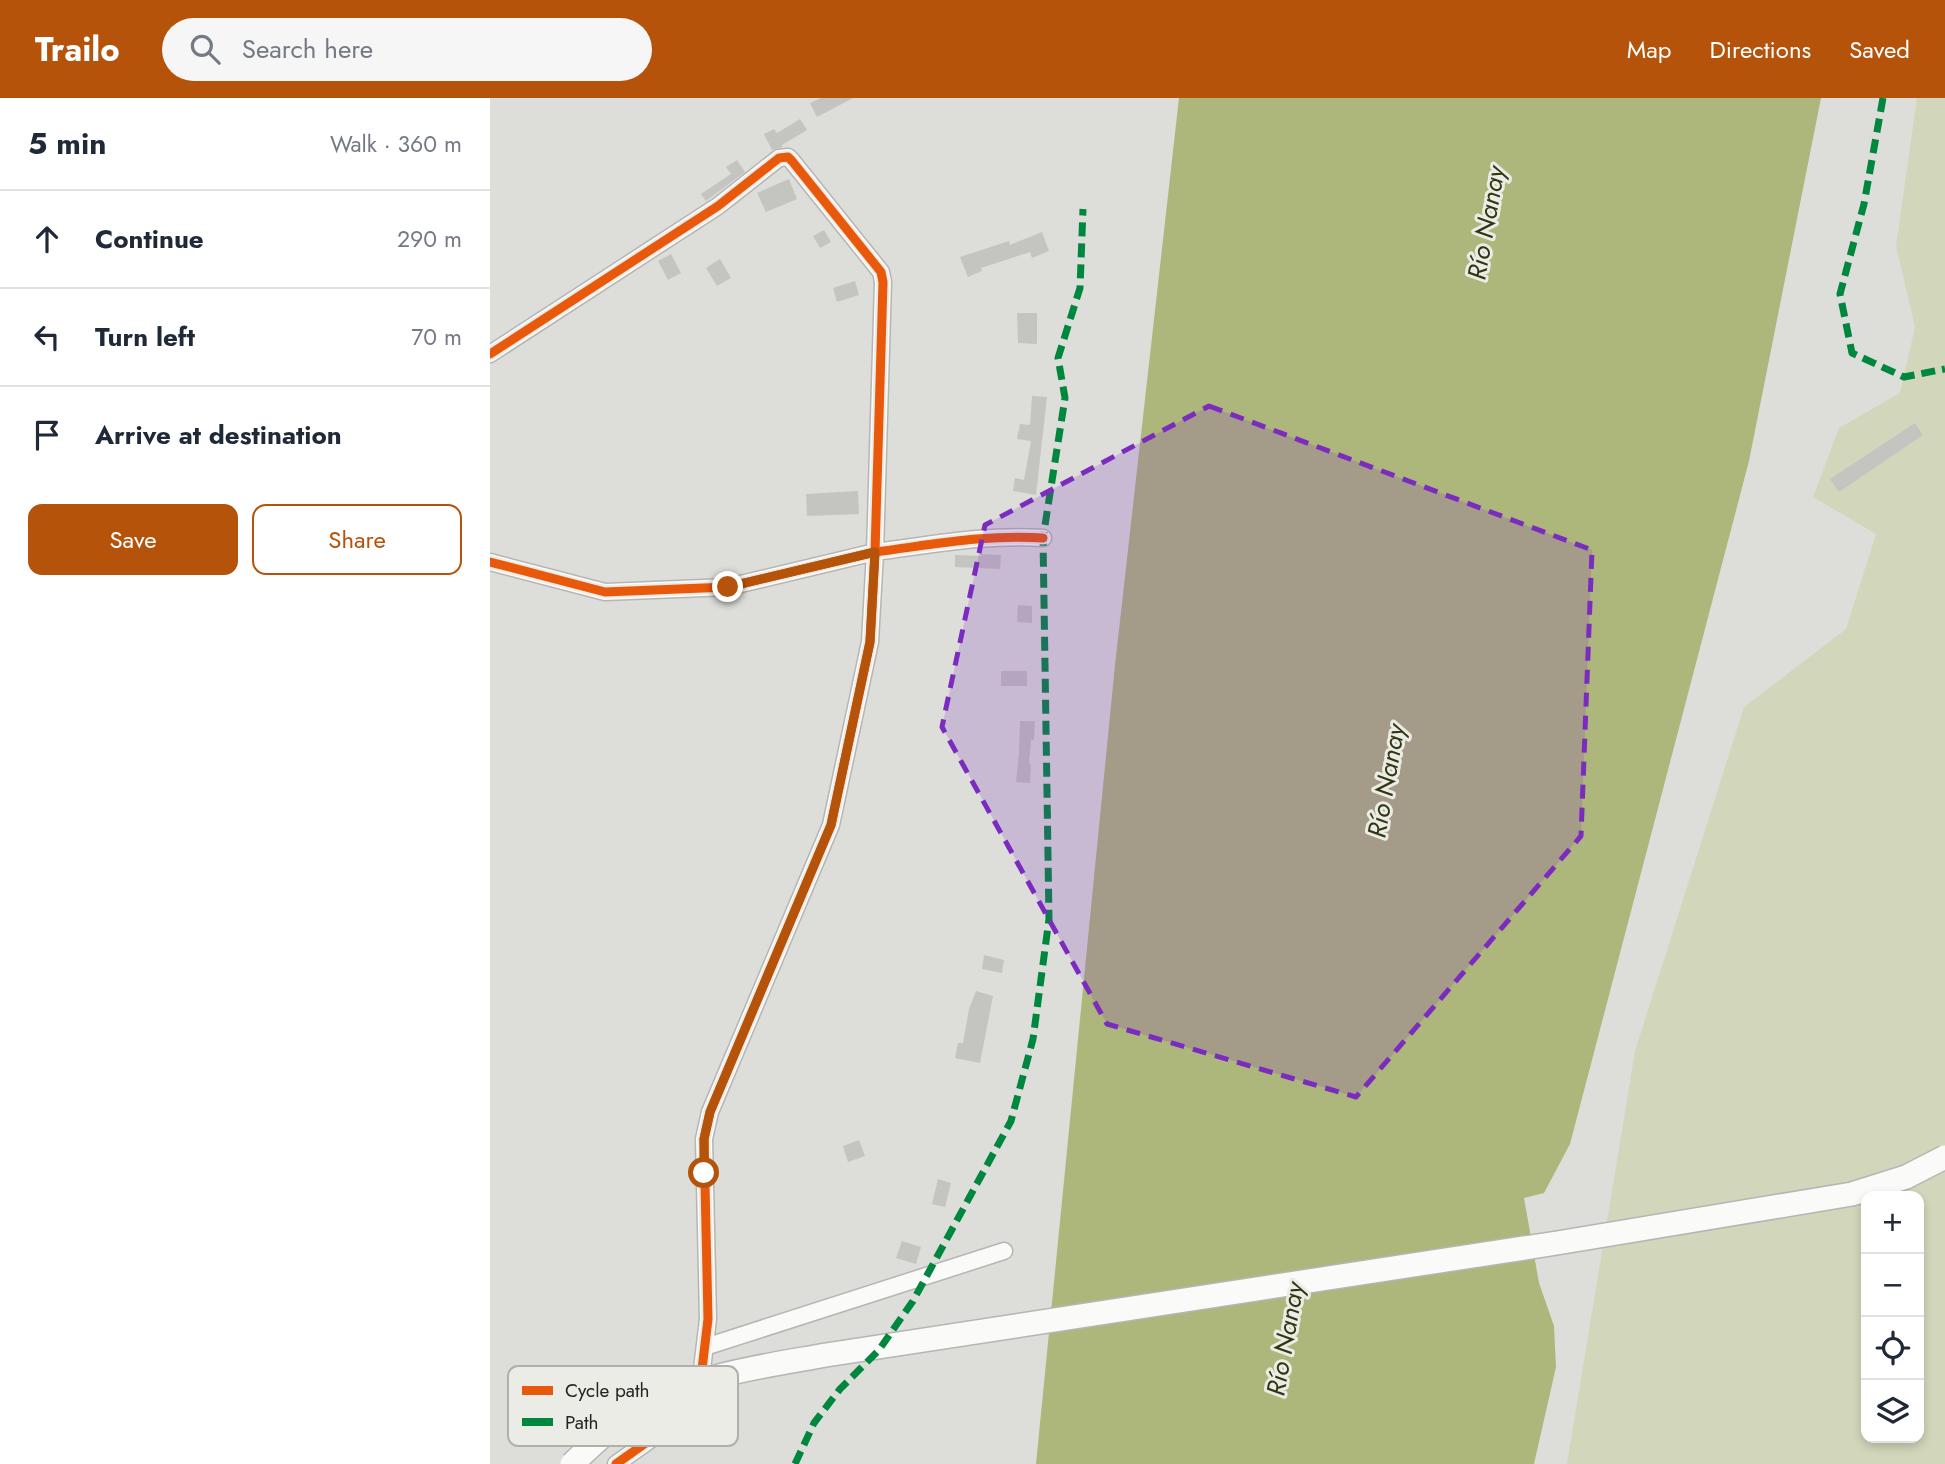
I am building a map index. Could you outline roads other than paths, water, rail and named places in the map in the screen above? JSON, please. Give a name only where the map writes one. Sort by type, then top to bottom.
[{"type":"main road","points":[[738,1372],[840,1353],[1571,1241],[1839,1197],[1906,1177],[1945,1157]]},
{"type":"main road","points":[[572,1464],[591,1446]]},
{"type":"street","points":[[490,354],[718,206],[776,159],[788,157],[881,272],[875,552],[870,642],[831,825],[710,1112],[704,1139],[708,1319],[702,1366]]},
{"type":"street","points":[[490,562],[605,592],[728,587],[875,552],[953,540],[1020,536],[1043,538]]},
{"type":"street","points":[[705,1347],[1004,1251]]},
{"type":"street","points":[[616,1464],[641,1446]]},
{"type":"water","name":"Río Nanay","points":[[1179,98],[1821,98],[1749,461],[1570,1144],[1544,1193],[1524,1198],[1539,1283],[1554,1326],[1556,1367],[1534,1464],[1036,1464],[1115,665]]}]
